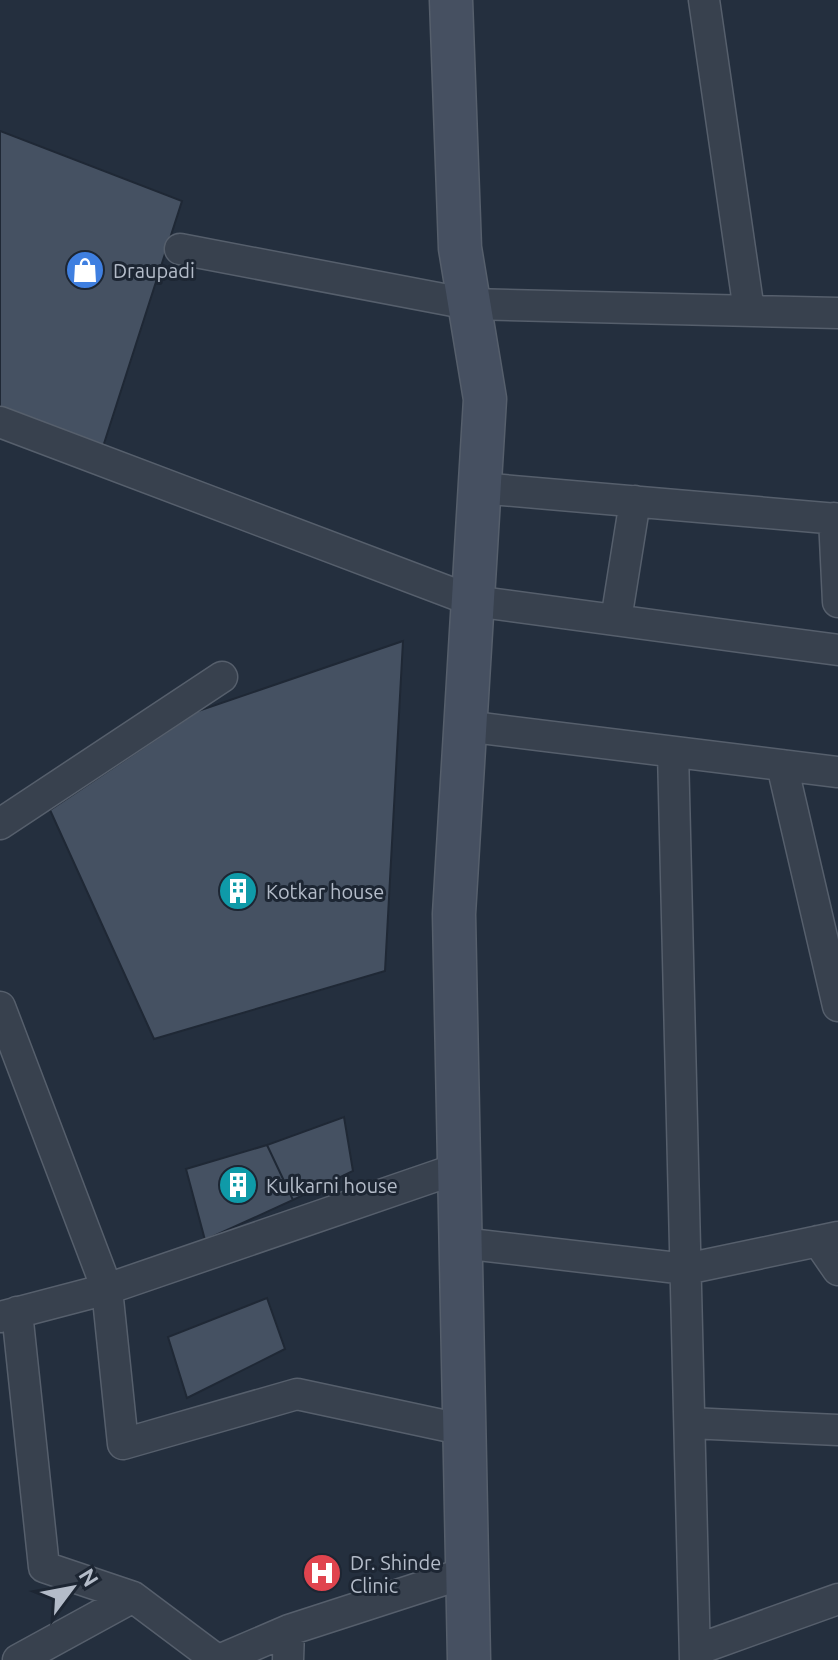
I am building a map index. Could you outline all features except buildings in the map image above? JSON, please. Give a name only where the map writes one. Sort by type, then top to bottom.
[{"type":"main road","points":[[451,0],[460,248],[485,399],[454,914],[469,1660]]},
{"type":"street","points":[[704,0],[749,311]]},
{"type":"street","points":[[180,249],[469,304],[838,313]]},
{"type":"street","points":[[0,422],[473,601],[838,650]]},
{"type":"street","points":[[479,488],[836,518],[838,602]]},
{"type":"street","points":[[616,620],[635,501]]},
{"type":"street","points":[[0,824],[222,677]]},
{"type":"street","points":[[465,726],[838,772]]},
{"type":"street","points":[[673,752],[695,1655],[838,1599]]},
{"type":"street","points":[[782,765],[838,1006]]},
{"type":"street","points":[[0,1007],[107,1289],[123,1444],[297,1394],[465,1430]]},
{"type":"street","points":[[459,1168],[107,1289],[8,1314],[44,1567],[133,1597],[218,1660],[289,1645],[468,1572]]},
{"type":"street","points":[[461,1243],[686,1269],[828,1239],[838,1270]]},
{"type":"street","points":[[690,1423],[838,1430]]},
{"type":"street","points":[[18,1660],[133,1597]]},
{"type":"place","name":"Draupadi","points":[[85,270]]},
{"type":"place","name":"Kotkar house","points":[[238,891]]},
{"type":"place","name":"Kulkarni house","points":[[238,1185]]},
{"type":"place","name":"Dr. Shinde Clinic","points":[[322,1573]]}]
